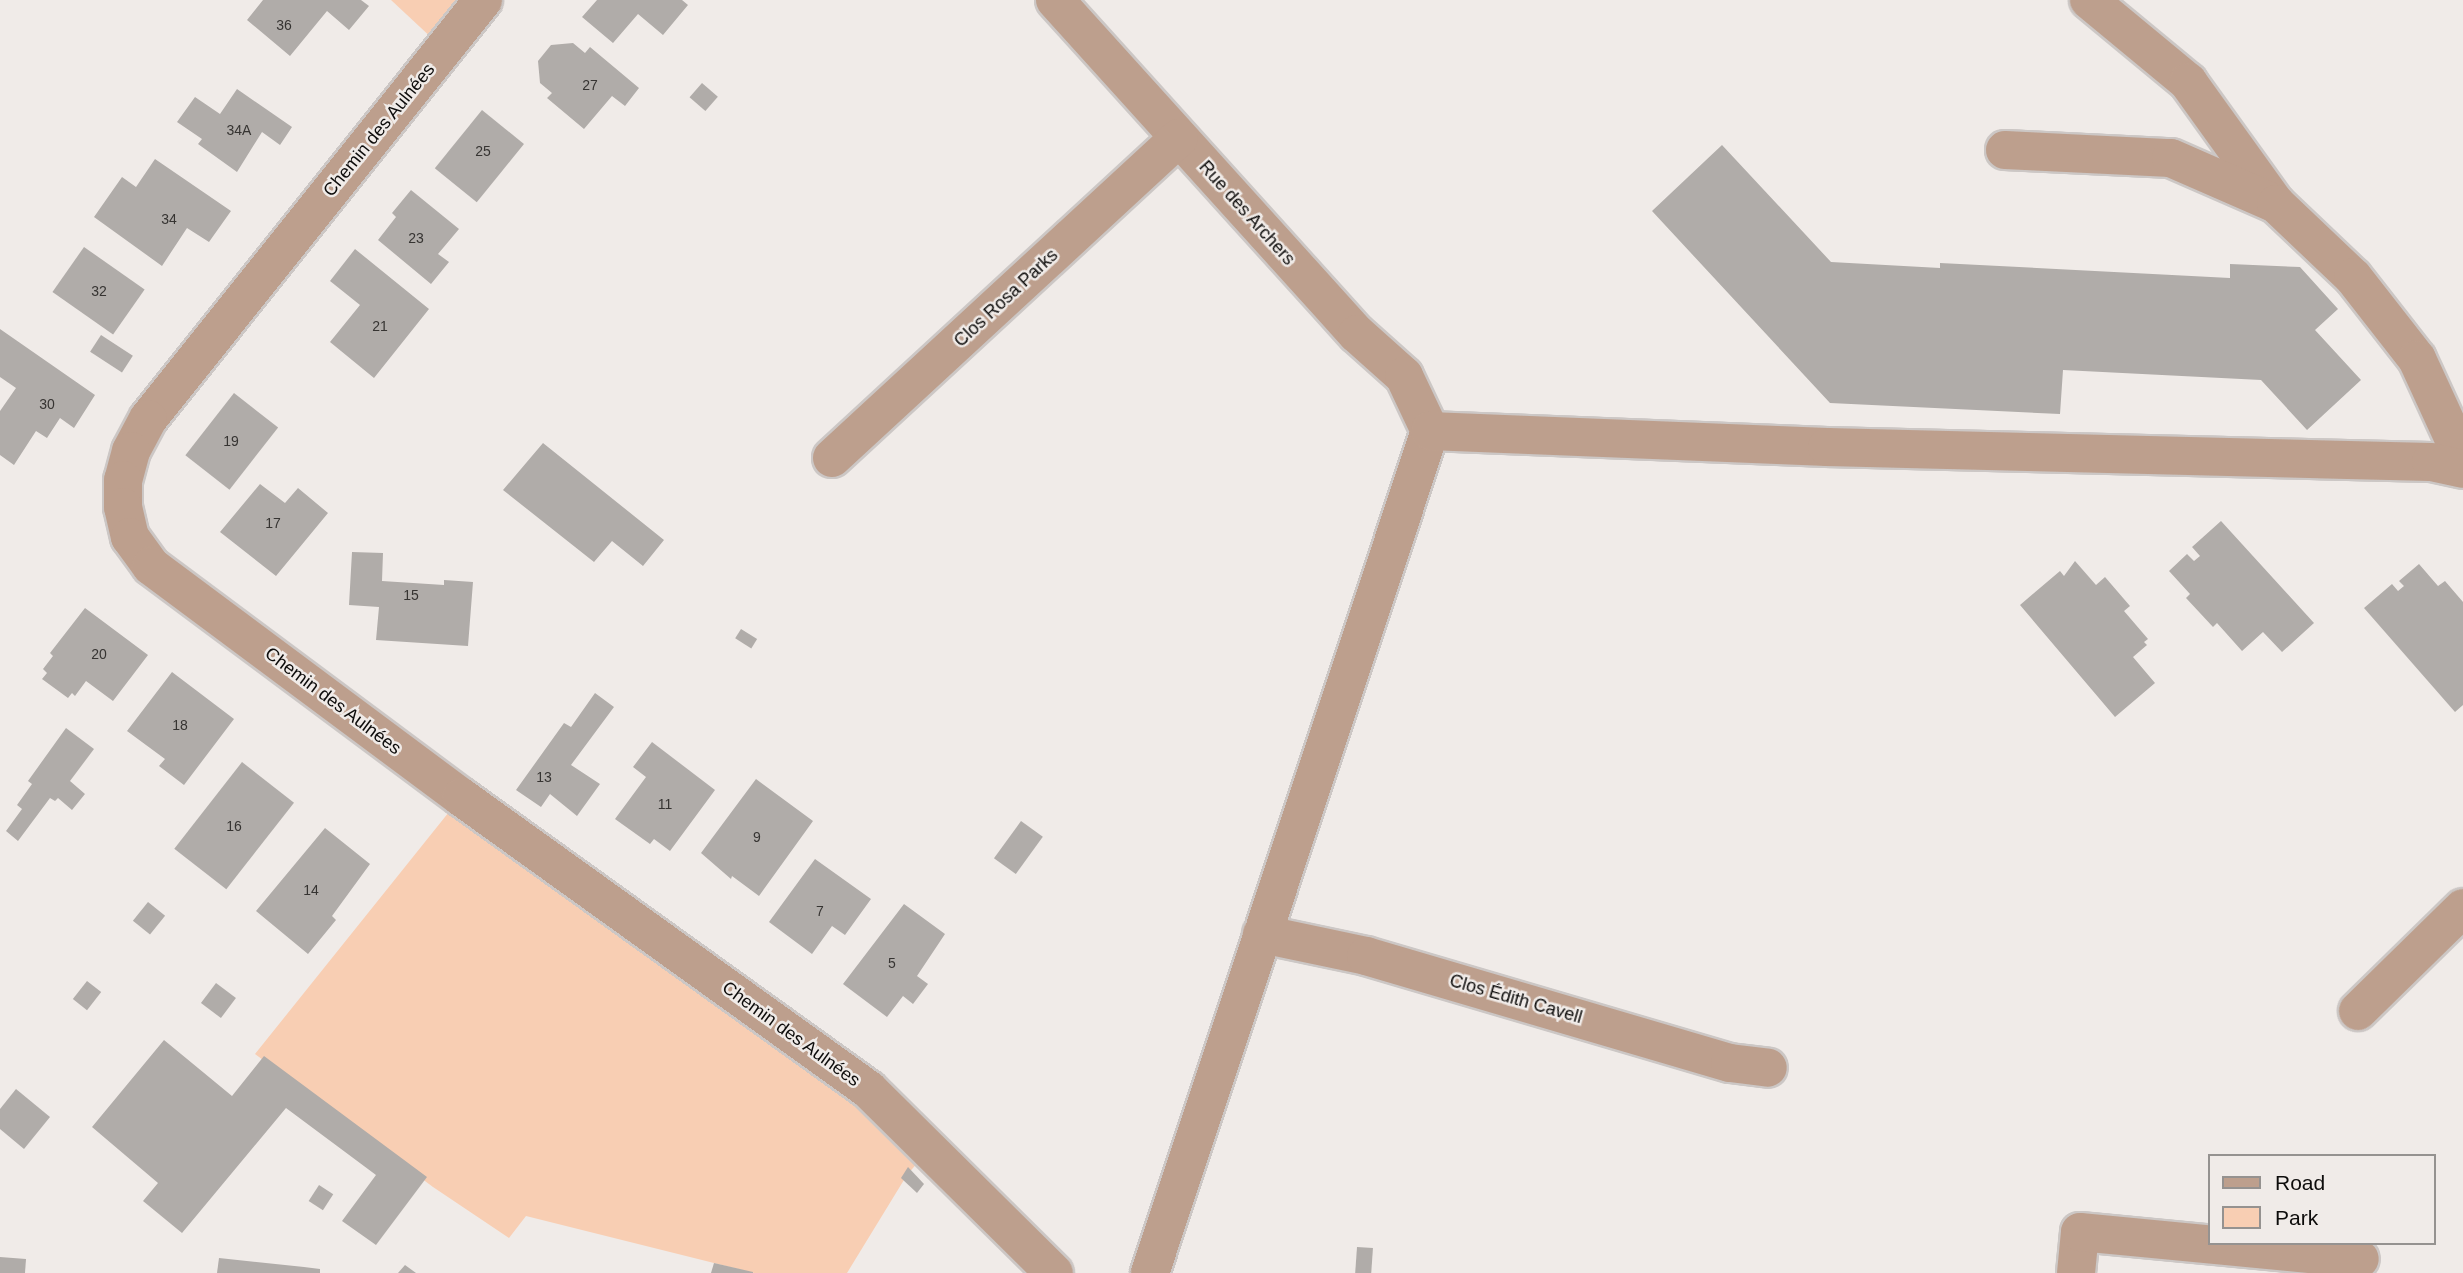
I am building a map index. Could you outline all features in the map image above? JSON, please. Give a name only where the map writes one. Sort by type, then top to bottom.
[{"type":"street","name":"Chemin des Aulnées","points":[[483,0],[148,419],[131,451],[123,480],[123,507],[130,537],[151,566],[461,797],[869,1090],[1054,1273]]},
{"type":"street","name":"Rue des Archers","points":[[1055,0],[1356,334],[1404,376],[1430,431]]},
{"type":"street","points":[[2089,0],[2189,82],[2276,204],[2353,276],[2417,359],[2463,460]]},
{"type":"street","name":"Clos Rosa Parks","points":[[832,458],[1179,138]]},
{"type":"street","points":[[2005,150],[2171,158],[2276,204]]},
{"type":"street","points":[[1150,1273],[1430,431],[1827,447],[2431,463],[2463,469]]},
{"type":"street","points":[[2358,1011],[2463,908]]},
{"type":"street","name":"Clos Édith Cavell","points":[[1262,934],[1366,956],[1730,1063],[1768,1068]]},
{"type":"street","points":[[2076,1273],[2080,1232],[2208,1244]]},
{"type":"street","points":[[2215,1245],[2361,1259]]},
{"type":"green space","points":[[391,0],[466,0],[435,41]]},
{"type":"green space","points":[[461,797],[930,1148],[907,1175],[847,1273],[754,1273],[526,1216],[509,1238],[433,1187],[255,1054]]},
{"type":"building","points":[[263,0],[361,0],[369,6],[349,30],[327,11],[290,56],[247,20]]},
{"type":"building","points":[[597,0],[682,0],[688,5],[663,35],[638,14],[613,43],[582,17]]},
{"type":"building","points":[[573,43],[585,53],[590,47],[639,88],[625,106],[612,96],[584,129],[547,98],[552,93],[540,83],[538,61],[551,45]]},
{"type":"building","points":[[702,83],[718,97],[705,111],[690,97]]},
{"type":"building","points":[[237,89],[292,127],[280,145],[262,132],[237,172],[198,144],[202,139],[177,122],[195,97],[220,114]]},
{"type":"building","points":[[482,110],[524,144],[477,202],[435,168]]},
{"type":"building","points":[[1722,145],[1831,262],[1940,268],[1940,263],[2230,278],[2230,264],[2300,267],[2338,309],[2315,330],[2361,380],[2307,430],[2261,380],[2063,370],[2060,414],[1830,403],[1652,211]]},
{"type":"building","points":[[155,159],[231,211],[209,242],[187,228],[162,266],[94,217],[122,177],[136,187]]},
{"type":"building","points":[[411,190],[459,229],[438,254],[449,262],[431,284],[378,240],[396,217],[392,213]]},
{"type":"building","points":[[84,247],[145,289],[113,334],[52,292]]},
{"type":"building","points":[[355,249],[429,309],[374,378],[330,342],[360,305],[330,281]]},
{"type":"building","points":[[0,329],[95,395],[74,428],[60,418],[47,438],[36,431],[14,465],[0,455],[0,411],[16,388],[0,377]]},
{"type":"building","points":[[101,335],[133,356],[122,372],[90,352]]},
{"type":"building","points":[[234,393],[278,427],[229,490],[185,455]]},
{"type":"building","points":[[543,443],[664,540],[643,566],[612,541],[594,562],[503,490]]},
{"type":"building","points":[[260,484],[285,503],[298,488],[328,513],[276,576],[220,532]]},
{"type":"building","points":[[2221,521],[2314,623],[2282,652],[2263,632],[2242,651],[2217,623],[2213,627],[2186,598],[2190,594],[2169,571],[2187,554],[2194,561],[2200,556],[2192,547]]},
{"type":"building","points":[[352,552],[383,553],[382,581],[444,585],[444,580],[473,582],[468,646],[376,640],[379,607],[349,605]]},
{"type":"building","points":[[2075,561],[2096,585],[2105,577],[2130,606],[2124,611],[2148,639],[2144,642],[2147,645],[2133,657],[2155,683],[2115,717],[2020,605],[2060,571],[2064,576]]},
{"type":"building","points":[[2419,564],[2438,586],[2445,581],[2463,602],[2463,705],[2455,712],[2364,608],[2392,584],[2398,591],[2404,586],[2399,581]]},
{"type":"building","points":[[85,608],[148,655],[113,701],[86,681],[75,696],[72,693],[68,698],[42,679],[47,673],[43,669],[53,656],[50,653]]},
{"type":"building","points":[[741,629],[757,639],[751,648],[735,638]]},
{"type":"building","points":[[172,672],[234,719],[184,785],[159,766],[165,759],[127,731]]},
{"type":"building","points":[[595,693],[614,707],[571,765],[600,784],[577,816],[550,794],[541,807],[516,790],[564,723],[571,727]]},
{"type":"building","points":[[66,728],[94,749],[70,781],[85,794],[72,810],[58,798],[55,801],[50,798],[18,841],[6,831],[22,809],[17,805],[32,784],[28,781]]},
{"type":"building","points":[[652,742],[715,790],[670,851],[654,839],[650,844],[615,819],[646,777],[633,767]]},
{"type":"building","points":[[242,762],[294,803],[226,889],[174,849]]},
{"type":"building","points":[[756,779],[813,821],[759,896],[732,876],[731,879],[701,853]]},
{"type":"building","points":[[1021,821],[1043,837],[1016,874],[994,858]]},
{"type":"building","points":[[325,828],[370,864],[332,916],[336,920],[308,954],[256,911]]},
{"type":"building","points":[[815,859],[871,899],[845,935],[832,926],[812,954],[769,922]]},
{"type":"building","points":[[148,902],[165,916],[150,934],[133,921]]},
{"type":"building","points":[[904,904],[945,934],[917,976],[928,984],[913,1004],[903,996],[887,1017],[843,984]]},
{"type":"building","points":[[87,981],[101,992],[87,1010],[73,999]]},
{"type":"building","points":[[216,983],[236,998],[221,1018],[201,1003]]},
{"type":"building","points":[[164,1040],[232,1096],[264,1056],[427,1177],[376,1245],[342,1221],[376,1175],[286,1108],[182,1233],[143,1201],[158,1183],[92,1127]]},
{"type":"building","points":[[16,1089],[50,1117],[24,1149],[0,1129],[0,1109]]},
{"type":"building","points":[[908,1167],[924,1184],[917,1193],[901,1178]]},
{"type":"building","points":[[319,1185],[333,1194],[323,1210],[309,1201]]},
{"type":"building","points":[[1357,1247],[1373,1248],[1371,1273],[1355,1273]]},
{"type":"building","points":[[0,1257],[26,1259],[25,1273],[0,1273]]},
{"type":"building","points":[[219,1258],[320,1269],[320,1273],[217,1273]]},
{"type":"building","points":[[714,1263],[753,1272],[753,1273],[711,1273]]},
{"type":"building","points":[[405,1265],[416,1273],[398,1273]]}]
